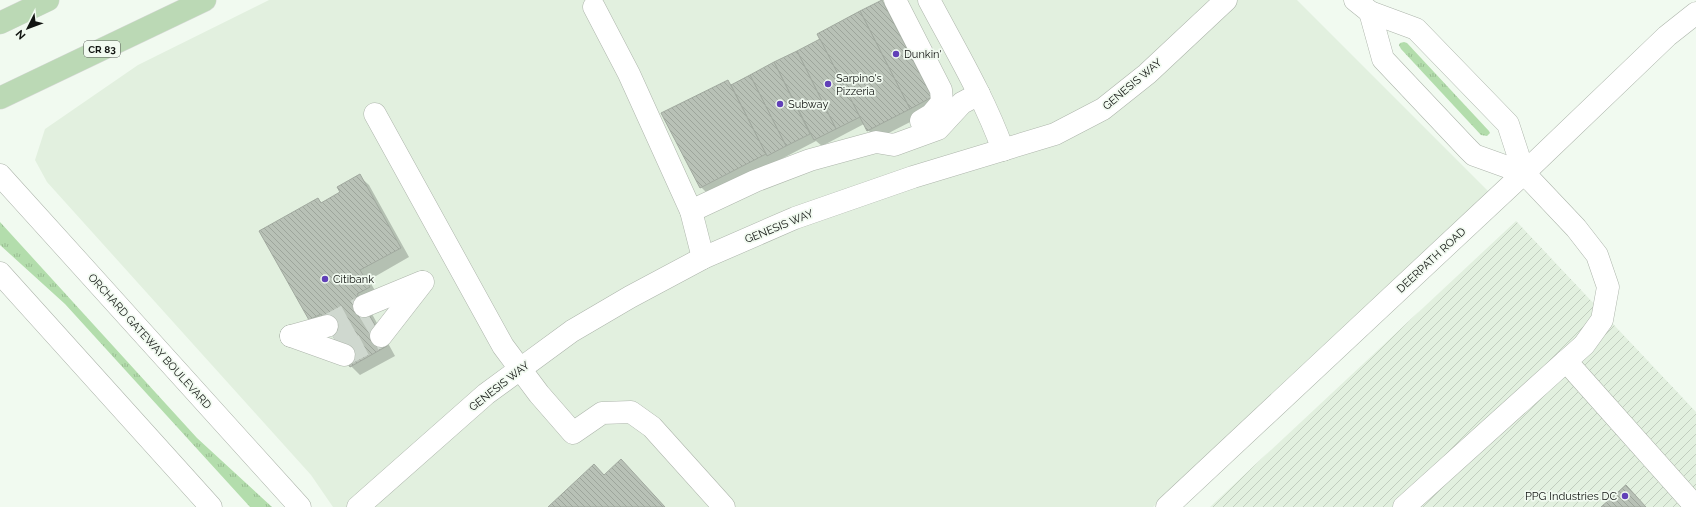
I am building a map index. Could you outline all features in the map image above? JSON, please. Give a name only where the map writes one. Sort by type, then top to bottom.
[{"type":"main road","points":[[0,23],[48,0]]},
{"type":"main road","name":"CR 83","points":[[0,98],[205,0]]},
{"type":"street","points":[[691,211],[755,181],[810,160],[876,142],[892,133],[915,125],[931,116],[942,102],[942,90],[895,0]]},
{"type":"street","points":[[929,0],[992,120],[1003,150]]},
{"type":"street","name":"GENESIS WAY","points":[[358,507],[486,394],[572,331],[630,297],[703,258],[795,218],[913,177],[1055,134],[1103,109],[1147,74],[1226,0]]},
{"type":"street","points":[[1362,6],[1384,59],[1474,155],[1524,173]]},
{"type":"street","points":[[1362,6],[1416,29],[1508,124],[1524,173],[1576,228],[1597,255],[1608,287],[1602,320],[1584,345],[1404,507]]},
{"type":"street","points":[[594,7],[628,74],[691,211],[703,258]]},
{"type":"street","name":"DEERPATH ROAD","points":[[1167,507],[1524,173],[1667,36],[1696,13]]},
{"type":"street","points":[[876,142],[894,145],[938,129],[962,102],[979,94]]},
{"type":"street","points":[[374,114],[503,346],[539,394],[573,433],[602,413],[630,412],[652,427],[724,507]]},
{"type":"street","name":"ORCHARD GATEWAY BOULEVARD","points":[[0,175],[300,507]]},
{"type":"street","points":[[0,273],[211,507]]},
{"type":"street","points":[[423,282],[372,321],[423,282]]},
{"type":"street","points":[[336,341],[291,336],[336,341]]},
{"type":"street","points":[[1566,361],[1696,507]]},
{"type":"shaded area","points":[[269,0],[1297,0],[1489,192],[1153,507],[333,507],[311,475],[47,182],[35,160],[45,129],[138,65]]},
{"type":"shaded area","points":[[1516,221],[1696,412],[1696,507],[1210,507]]},
{"type":"green space","points":[[1400,43],[1407,43],[1489,131],[1490,133],[1487,136],[1481,135],[1401,49],[1399,45]]},
{"type":"green space","points":[[0,222],[197,438],[272,507],[250,507],[65,304],[0,245]]},
{"type":"building","name":"Dunkin'","points":[[882,0],[932,97],[910,109],[860,11]]},
{"type":"building","points":[[860,11],[910,109],[867,131],[817,34]]},
{"type":"building","name":"Sarpino's Pizzeria","points":[[820,39],[860,117],[836,129],[797,51]]},
{"type":"building","points":[[797,51],[836,129],[814,140],[774,62]]},
{"type":"building","name":"Subway","points":[[774,62],[810,134],[786,146],[750,75]]},
{"type":"building","points":[[750,75],[786,146],[767,156],[731,85]]},
{"type":"building","points":[[728,80],[766,154],[700,188],[661,113]]},
{"type":"building","name":"Citibank","points":[[360,174],[401,248],[360,270],[370,287],[357,294],[387,346],[350,367],[321,314],[309,320],[259,231],[318,198],[321,203],[340,192],[337,187]]},
{"type":"building","points":[[621,459],[665,507],[548,507],[594,464],[604,475]]},
{"type":"building","name":"PPG Industries DC","points":[[1626,485],[1646,507],[1601,507]]},
{"type":"tunnel","points":[[327,326],[364,306]]},
{"type":"tunnel","points":[[336,342],[372,321]]},
{"type":"tunnel","points":[[344,355],[381,336]]},
{"type":"place","name":"Dunkin'","points":[[896,54]]},
{"type":"place","name":"Sarpino's Pizzeria","points":[[828,84]]},
{"type":"place","name":"Subway","points":[[780,104]]},
{"type":"place","name":"Citibank","points":[[325,279]]},
{"type":"place","name":"PPG Industries DC","points":[[1625,496]]}]
